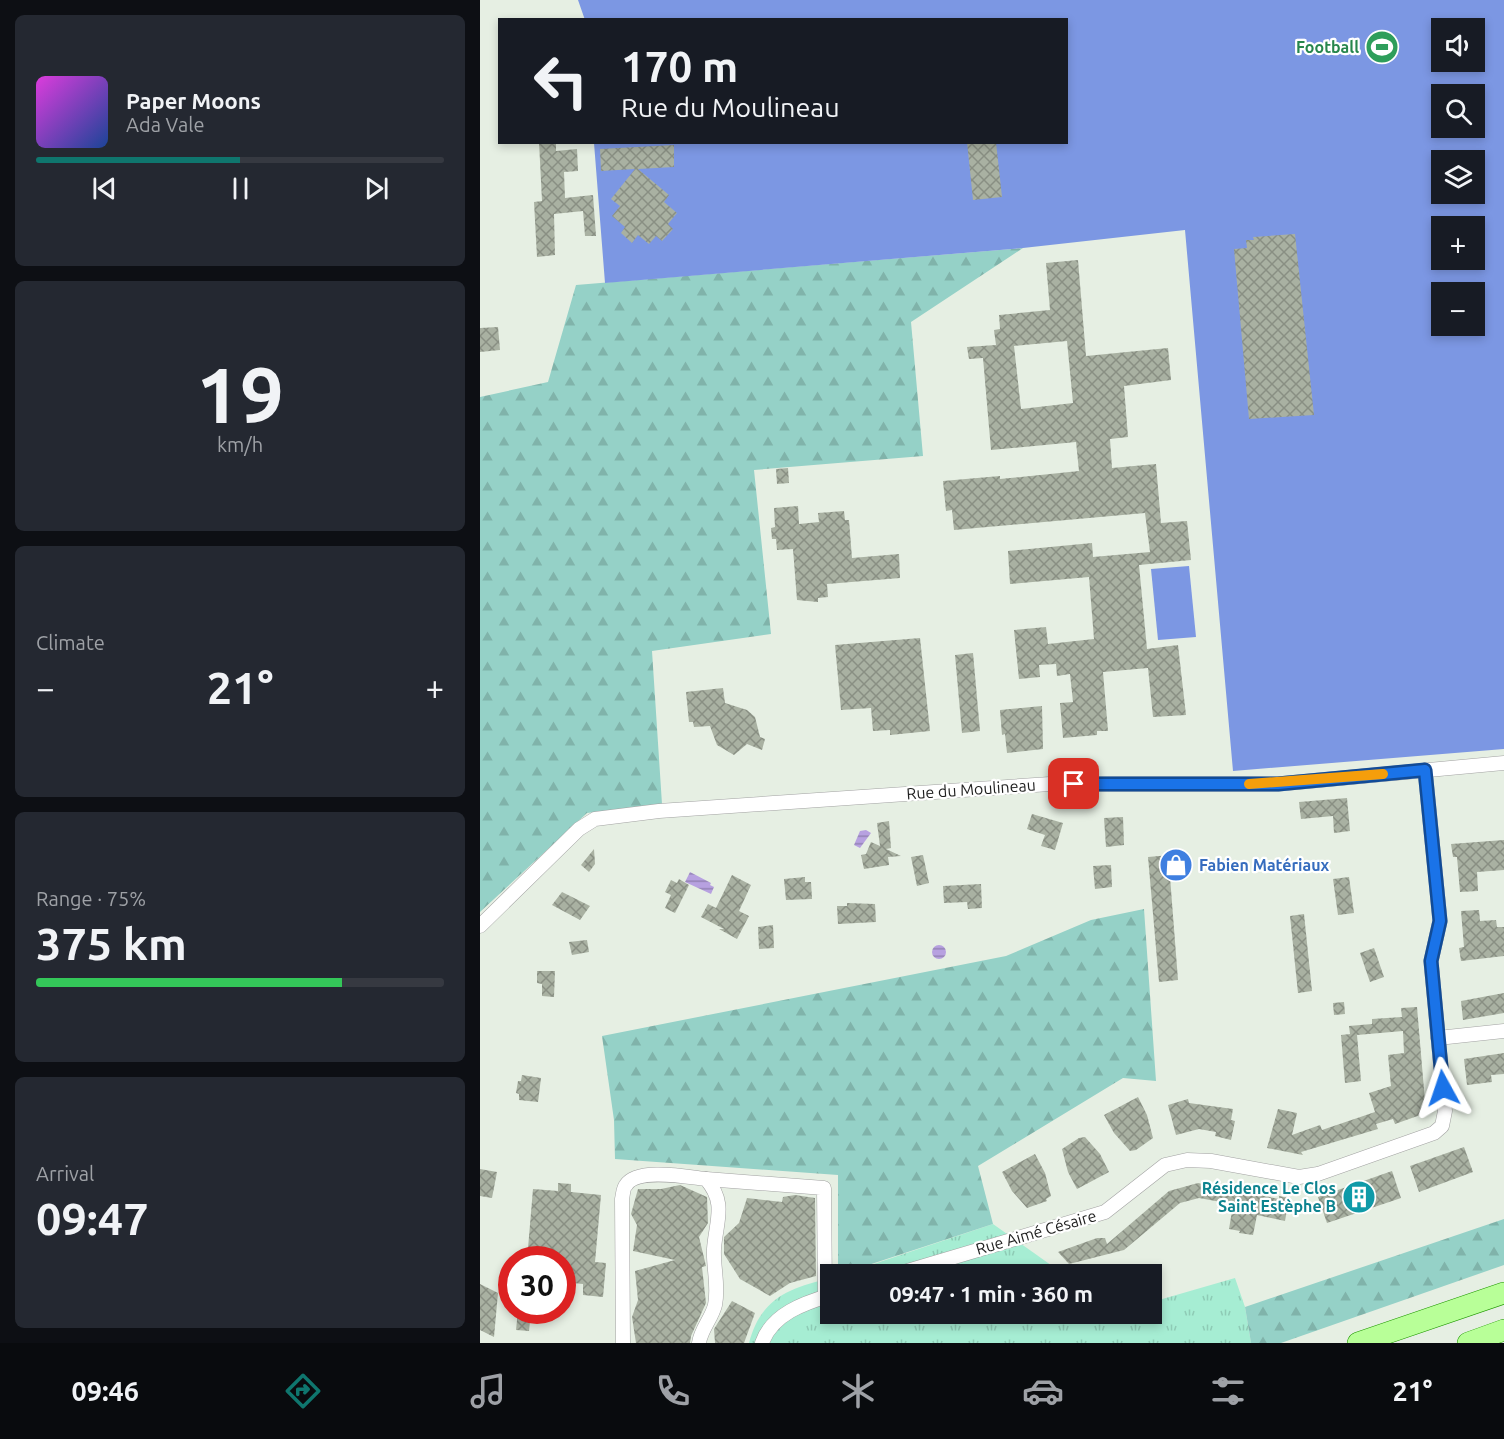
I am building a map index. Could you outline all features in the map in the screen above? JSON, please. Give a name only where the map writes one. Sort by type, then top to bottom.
[{"type":"main road","points":[[1358,1343],[1504,1293]]},
{"type":"main road","points":[[1468,1343],[1504,1330]]},
{"type":"street","name":"Rue du Moulineau","points":[[480,926],[579,829],[595,819],[659,811],[1030,785],[1278,784],[1504,763]]},
{"type":"street","name":"Rue Aimé Césaire","points":[[931,1264],[1105,1212],[1166,1165],[1187,1160],[1211,1161],[1299,1177],[1318,1174],[1434,1133],[1442,1126],[1445,1111],[1431,961],[1440,921],[1425,770]]},
{"type":"street","points":[[1438,1038],[1504,1031]]},
{"type":"street","points":[[623,1343],[621,1199],[625,1185],[634,1177],[646,1174],[824,1188],[827,1264]]},
{"type":"street","points":[[699,1343],[714,1308],[717,1294],[714,1249],[718,1233],[719,1203],[715,1189],[706,1179]]},
{"type":"street","points":[[762,1343],[766,1332],[785,1313],[820,1299]]},
{"type":"green space","points":[[1023,248],[911,322],[923,456],[754,470],[771,634],[652,651],[662,804],[587,813],[480,912],[480,397],[548,382],[576,285]]},
{"type":"green space","points":[[1144,909],[1156,1081],[1123,1078],[978,1166],[993,1224],[871,1264],[838,1264],[838,1175],[615,1159],[614,1120],[602,1036],[1006,956],[1091,920]]},
{"type":"green space","points":[[1504,1219],[1504,1265],[1281,1343],[1251,1343],[1245,1307]]},
{"type":"green space","points":[[993,1224],[1049,1264],[874,1264]]},
{"type":"green space","points":[[1235,1278],[1245,1307],[1251,1343],[749,1343],[754,1328],[769,1305],[779,1297],[802,1286],[820,1281],[820,1324],[1162,1324],[1162,1299]]},
{"type":"shaded area","points":[[578,0],[1504,0],[1504,749],[1233,771],[1185,230],[1023,248],[605,283],[594,144],[1068,144],[1068,18],[584,18]]},
{"type":"shaded area","points":[[1189,566],[1196,637],[1158,640],[1151,569]]},
{"type":"shaded area","points":[[866,830],[871,833],[860,848],[854,845],[860,831]]},
{"type":"shaded area","points":[[690,872],[711,883],[710,885],[714,887],[711,894],[685,882]]},
{"type":"shaded area","points":[[936,945],[942,945],[946,952],[942,959],[936,959],[932,955],[932,949]]},
{"type":"building","points":[[539,144],[556,144],[556,151],[577,149],[578,171],[564,172],[565,198],[593,195],[596,236],[585,236],[583,211],[554,214],[555,255],[537,257],[534,202],[542,201]]},
{"type":"building","points":[[967,144],[996,144],[1002,197],[973,200]]},
{"type":"building","points":[[674,145],[674,167],[638,169],[669,195],[664,202],[677,213],[668,224],[673,229],[662,241],[656,236],[649,244],[638,235],[632,243],[621,233],[625,227],[612,216],[620,206],[611,199],[635,169],[601,171],[600,149]]},
{"type":"building","points":[[1295,234],[1314,415],[1249,419],[1234,249],[1247,248],[1246,240],[1254,240],[1253,237]]},
{"type":"building","points":[[1078,260],[1086,356],[1168,348],[1171,380],[1124,386],[1128,437],[1110,439],[1112,468],[1156,464],[1161,523],[1187,521],[1191,560],[1139,565],[1147,649],[1178,645],[1186,715],[1153,717],[1148,668],[1103,672],[1108,731],[1097,731],[1097,735],[1063,738],[1060,703],[1073,702],[1070,674],[1057,676],[1056,664],[1039,665],[1040,677],[1019,679],[1014,630],[1046,627],[1048,644],[1094,639],[1089,577],[1010,584],[1008,551],[1092,543],[1093,557],[1150,552],[1145,513],[954,530],[952,510],[946,511],[943,481],[1000,476],[1000,479],[1079,471],[1076,442],[991,450],[983,358],[969,359],[967,347],[996,345],[994,330],[1000,329],[999,315],[1050,310],[1046,263]],"holes":[[[1067,341],[1073,403],[1021,409],[1014,346]]]},
{"type":"building","points":[[498,327],[500,350],[480,352],[480,328]]},
{"type":"building","points":[[788,468],[789,483],[777,484],[776,469]]},
{"type":"building","points":[[798,506],[799,524],[819,522],[818,513],[844,511],[845,520],[849,520],[852,558],[899,554],[900,578],[827,584],[828,597],[818,598],[818,602],[797,600],[793,549],[777,550],[776,539],[772,539],[771,528],[775,527],[774,508]]},
{"type":"building","points":[[920,638],[930,731],[890,735],[890,730],[873,731],[871,708],[841,710],[835,645]]},
{"type":"building","points":[[973,653],[980,731],[962,733],[955,655]]},
{"type":"building","points":[[723,688],[725,703],[747,710],[755,717],[760,737],[765,739],[762,750],[747,744],[734,755],[717,745],[710,726],[694,727],[693,722],[689,722],[686,692]]},
{"type":"building","points":[[1042,706],[1043,749],[1007,753],[1005,734],[1002,735],[1000,710]]},
{"type":"building","points":[[1347,798],[1350,831],[1334,833],[1333,816],[1301,819],[1299,802]]},
{"type":"building","points":[[1032,814],[1063,823],[1055,850],[1041,846],[1045,835],[1027,829]]},
{"type":"building","points":[[1123,817],[1124,845],[1106,847],[1104,818]]},
{"type":"building","points":[[889,821],[891,848],[886,849],[901,856],[888,857],[889,865],[864,869],[861,855],[866,854],[871,842],[880,846],[877,823]]},
{"type":"building","points":[[1504,840],[1504,870],[1477,872],[1478,891],[1460,892],[1457,857],[1453,857],[1451,844]]},
{"type":"building","points":[[594,849],[595,864],[589,872],[581,865]]},
{"type":"building","points":[[1182,854],[1184,876],[1170,877],[1178,980],[1159,982],[1148,857]]},
{"type":"building","points":[[923,855],[929,883],[917,886],[911,857]]},
{"type":"building","points":[[1111,865],[1112,887],[1095,889],[1093,866]]},
{"type":"building","points":[[732,875],[751,885],[739,911],[749,916],[737,939],[701,917],[708,904],[716,908]]},
{"type":"building","points":[[805,877],[805,882],[811,882],[812,899],[786,900],[784,879]]},
{"type":"building","points":[[1349,877],[1354,913],[1338,915],[1333,879]]},
{"type":"building","points":[[679,879],[689,885],[675,913],[665,908],[671,895],[665,892],[671,880],[677,883]]},
{"type":"building","points":[[981,884],[982,908],[968,909],[967,902],[944,903],[943,886]]},
{"type":"building","points":[[562,892],[590,906],[580,920],[552,905]]},
{"type":"building","points":[[847,903],[875,904],[876,922],[838,924],[837,906],[847,906]]},
{"type":"building","points":[[1479,910],[1480,921],[1496,920],[1497,927],[1504,927],[1504,956],[1461,961],[1459,948],[1464,947],[1461,911]]},
{"type":"building","points":[[1304,914],[1312,991],[1298,993],[1290,916]]},
{"type":"building","points":[[773,925],[774,948],[759,949],[758,927]]},
{"type":"building","points":[[587,940],[589,952],[572,955],[569,942]]},
{"type":"building","points":[[1374,948],[1384,977],[1370,982],[1360,953]]},
{"type":"building","points":[[537,971],[555,971],[554,997],[542,996],[542,984],[537,983]]},
{"type":"building","points":[[1504,993],[1504,1013],[1463,1020],[1461,1001]]},
{"type":"building","points":[[1344,1002],[1345,1014],[1334,1015],[1333,1003]]},
{"type":"building","points":[[1417,1007],[1426,1113],[1395,1124],[1393,1119],[1376,1124],[1378,1129],[1301,1152],[1303,1155],[1267,1148],[1278,1109],[1297,1113],[1292,1135],[1320,1125],[1322,1130],[1375,1112],[1369,1093],[1391,1086],[1388,1055],[1404,1053],[1403,1031],[1357,1035],[1361,1081],[1345,1083],[1341,1035],[1350,1034],[1349,1026],[1372,1024],[1372,1019],[1402,1017],[1401,1008]]},
{"type":"building","points":[[1504,1053],[1504,1074],[1491,1075],[1492,1082],[1467,1085],[1464,1059]]},
{"type":"building","points":[[522,1075],[541,1078],[538,1102],[519,1100],[519,1094],[516,1093],[518,1081],[521,1081]]},
{"type":"building","points":[[1138,1097],[1147,1115],[1153,1138],[1136,1150],[1130,1151],[1114,1133],[1104,1115]]},
{"type":"building","points":[[1188,1099],[1189,1103],[1233,1109],[1231,1120],[1235,1121],[1231,1140],[1215,1136],[1216,1132],[1199,1129],[1176,1135],[1168,1105]]},
{"type":"building","points":[[1085,1137],[1100,1154],[1109,1172],[1077,1189],[1068,1172],[1062,1149],[1079,1138]]},
{"type":"building","points":[[1464,1147],[1473,1172],[1419,1192],[1410,1166]]},
{"type":"building","points":[[1035,1154],[1045,1173],[1051,1196],[1046,1199],[1047,1201],[1027,1208],[1012,1191],[1002,1172]]},
{"type":"building","points":[[480,1169],[497,1172],[492,1198],[480,1196]]},
{"type":"building","name":"Résidence Le Clos Saint Estèphe B","points":[[1392,1171],[1401,1198],[1327,1223],[1318,1197]]},
{"type":"building","points":[[558,1183],[571,1184],[571,1192],[601,1195],[595,1262],[606,1263],[603,1297],[583,1295],[583,1284],[576,1283],[576,1246],[528,1246],[533,1189],[558,1191]]},
{"type":"building","points":[[1198,1183],[1279,1199],[1279,1196],[1289,1198],[1285,1221],[1257,1215],[1253,1235],[1229,1229],[1232,1211],[1219,1209],[1221,1202],[1199,1198],[1180,1203],[1124,1250],[1069,1264],[1058,1252],[1097,1238],[1105,1238],[1107,1244],[1169,1191]]},
{"type":"building","points":[[680,1185],[707,1197],[708,1223],[699,1237],[706,1266],[702,1267],[706,1303],[690,1343],[636,1343],[632,1317],[638,1300],[635,1271],[675,1260],[633,1251],[637,1225],[631,1214],[638,1189],[661,1189]]},
{"type":"building","points":[[795,1195],[815,1198],[816,1276],[790,1283],[770,1296],[740,1279],[724,1254],[724,1237],[739,1223],[747,1198],[782,1202],[783,1197]]},
{"type":"building","points":[[480,1284],[498,1293],[494,1337],[480,1330]]},
{"type":"building","points":[[732,1301],[755,1313],[744,1343],[715,1343],[714,1329]]},
{"type":"building","points":[[517,1324],[530,1324],[529,1331],[516,1330]]},
{"type":"slow traffic","points":[[1249,784],[1278,784],[1383,774]]},
{"type":"place","name":"Football","points":[[1382,47]]},
{"type":"place","name":"Fabien Matériaux","points":[[1176,865]]},
{"type":"place","name":"Résidence Le Clos Saint Estèphe B","points":[[1359,1197]]},
{"type":"route","points":[[1074,784],[1278,784],[1425,770],[1440,921],[1431,961],[1443,1088]]}]
